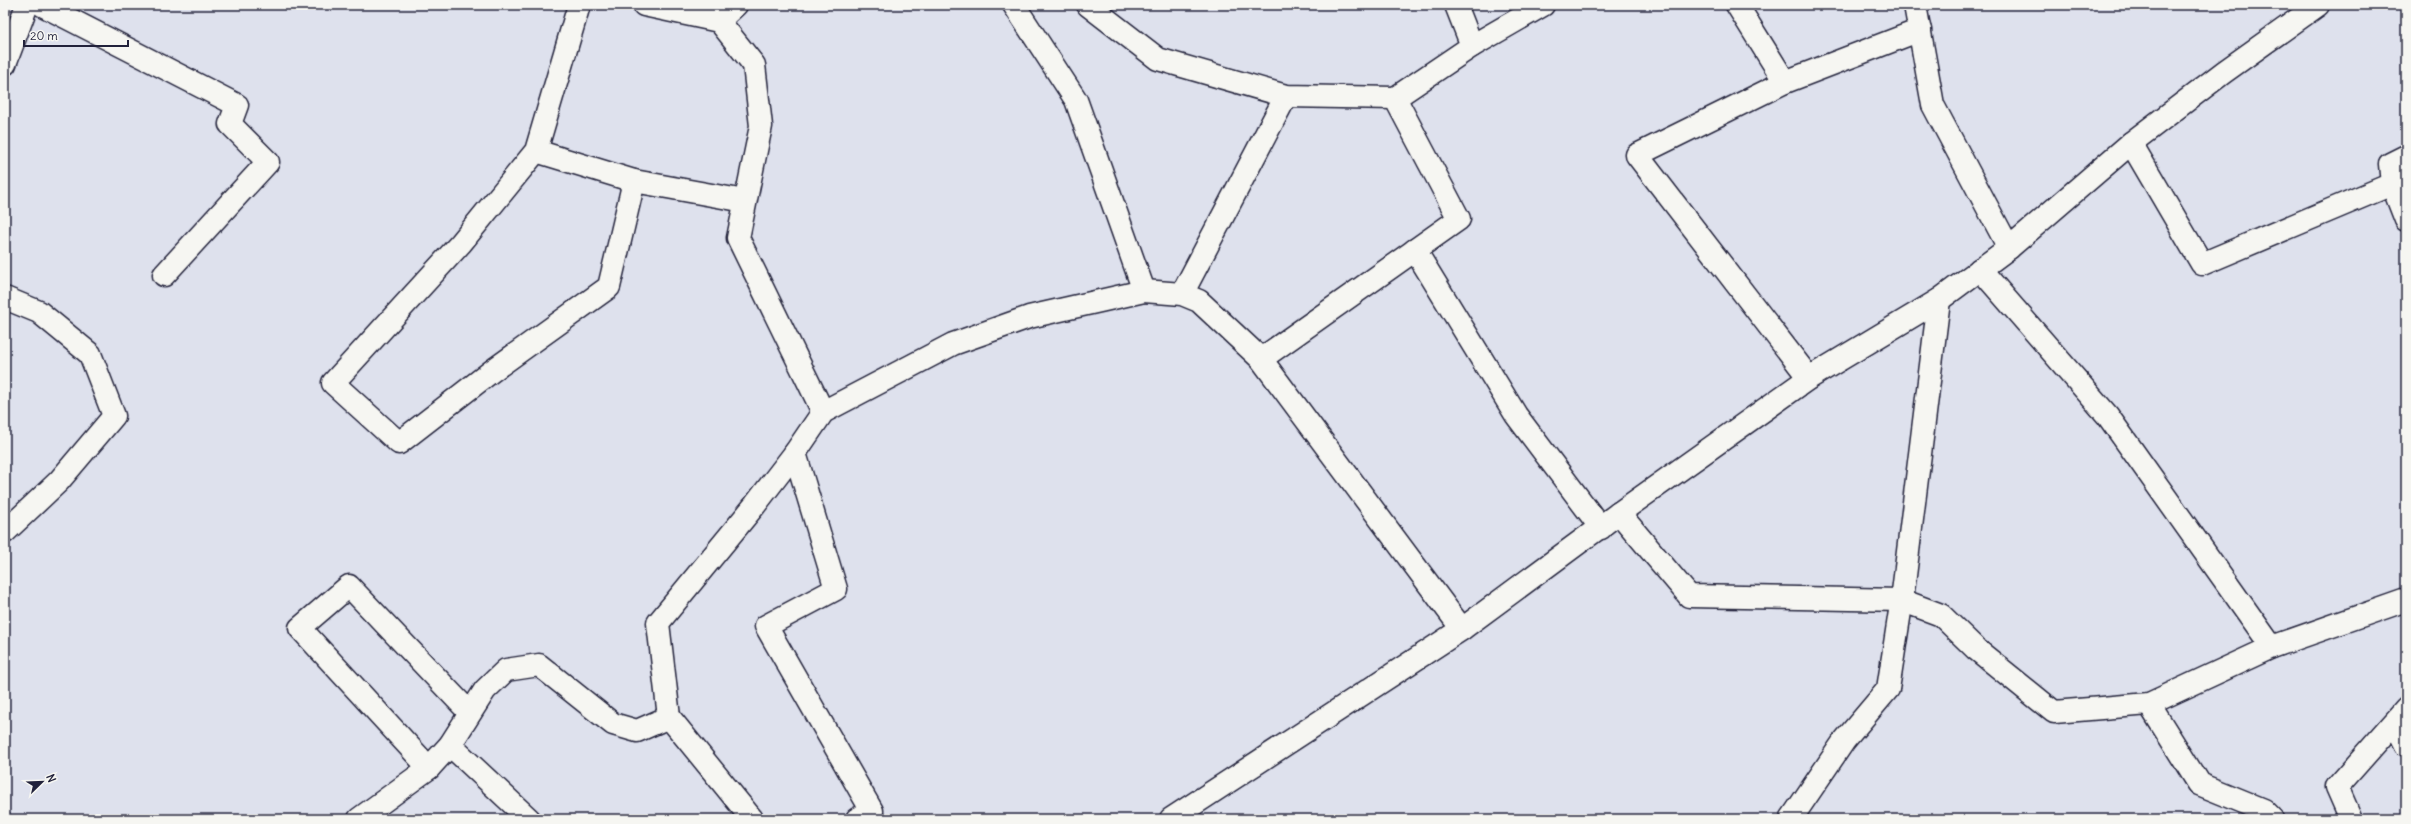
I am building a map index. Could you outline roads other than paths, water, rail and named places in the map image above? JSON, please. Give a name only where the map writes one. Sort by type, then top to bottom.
[{"type":"street","points":[[5,64],[28,5]]},
{"type":"street","points":[[42,5],[237,105],[230,124],[268,162],[164,275]]},
{"type":"street","points":[[579,5],[536,151],[461,243],[333,383],[399,443],[492,371],[609,287],[634,181]]},
{"type":"street","points":[[644,5],[719,21],[754,65],[761,126],[738,238],[823,412]]},
{"type":"street","points":[[719,21],[736,5]]},
{"type":"street","points":[[1088,5],[1158,59],[1286,96],[1395,98],[1472,46],[1543,5]]},
{"type":"street","points":[[1456,5],[1472,46]]},
{"type":"street","points":[[1737,5],[1785,82]]},
{"type":"street","points":[[1915,5],[1933,105],[2009,248]]},
{"type":"street","points":[[1171,819],[1462,629],[1601,528],[1619,513],[1809,378],[1939,300],[2009,248],[2132,144],[2224,72],[2318,5]]},
{"type":"street","points":[[1016,6],[1076,100],[1144,291]]},
{"type":"street","points":[[1809,378],[1637,155],[1785,82],[1920,30]]},
{"type":"street","points":[[1182,294],[1286,96]]},
{"type":"street","points":[[1261,359],[1458,219],[1395,98]]},
{"type":"street","points":[[2132,144],[2202,264],[2392,184]]},
{"type":"street","points":[[536,151],[634,181],[745,202]]},
{"type":"street","points":[[2406,156],[2390,164],[2392,184],[2406,220]]},
{"type":"street","points":[[1415,250],[1516,414],[1601,528]]},
{"type":"street","points":[[1980,269],[2108,416],[2272,647]]},
{"type":"street","points":[[752,819],[669,717],[658,623],[700,574],[796,453],[823,412],[953,344],[1029,317],[1144,291],[1182,294],[1199,301],[1261,359],[1462,629]]},
{"type":"street","points":[[5,298],[39,312],[90,354],[114,416],[59,480],[5,532]]},
{"type":"street","points":[[1791,819],[1844,741],[1888,689],[1901,600],[1939,300]]},
{"type":"street","points":[[796,453],[836,589],[766,626],[872,810],[857,819]]},
{"type":"street","points":[[1619,513],[1689,596],[1901,600],[1941,615],[1976,649],[2054,712],[2149,704],[2272,647],[2406,600]]},
{"type":"street","points":[[429,768],[300,628],[349,586],[470,713]]},
{"type":"street","points":[[359,819],[429,768],[450,745],[485,690],[506,670],[539,665],[613,724],[637,731],[669,717]]},
{"type":"street","points":[[2149,704],[2199,784],[2263,810],[2272,819]]},
{"type":"street","points":[[2401,716],[2406,745]]},
{"type":"street","points":[[2351,819],[2336,788],[2401,716]]},
{"type":"street","points":[[450,745],[529,819]]}]
